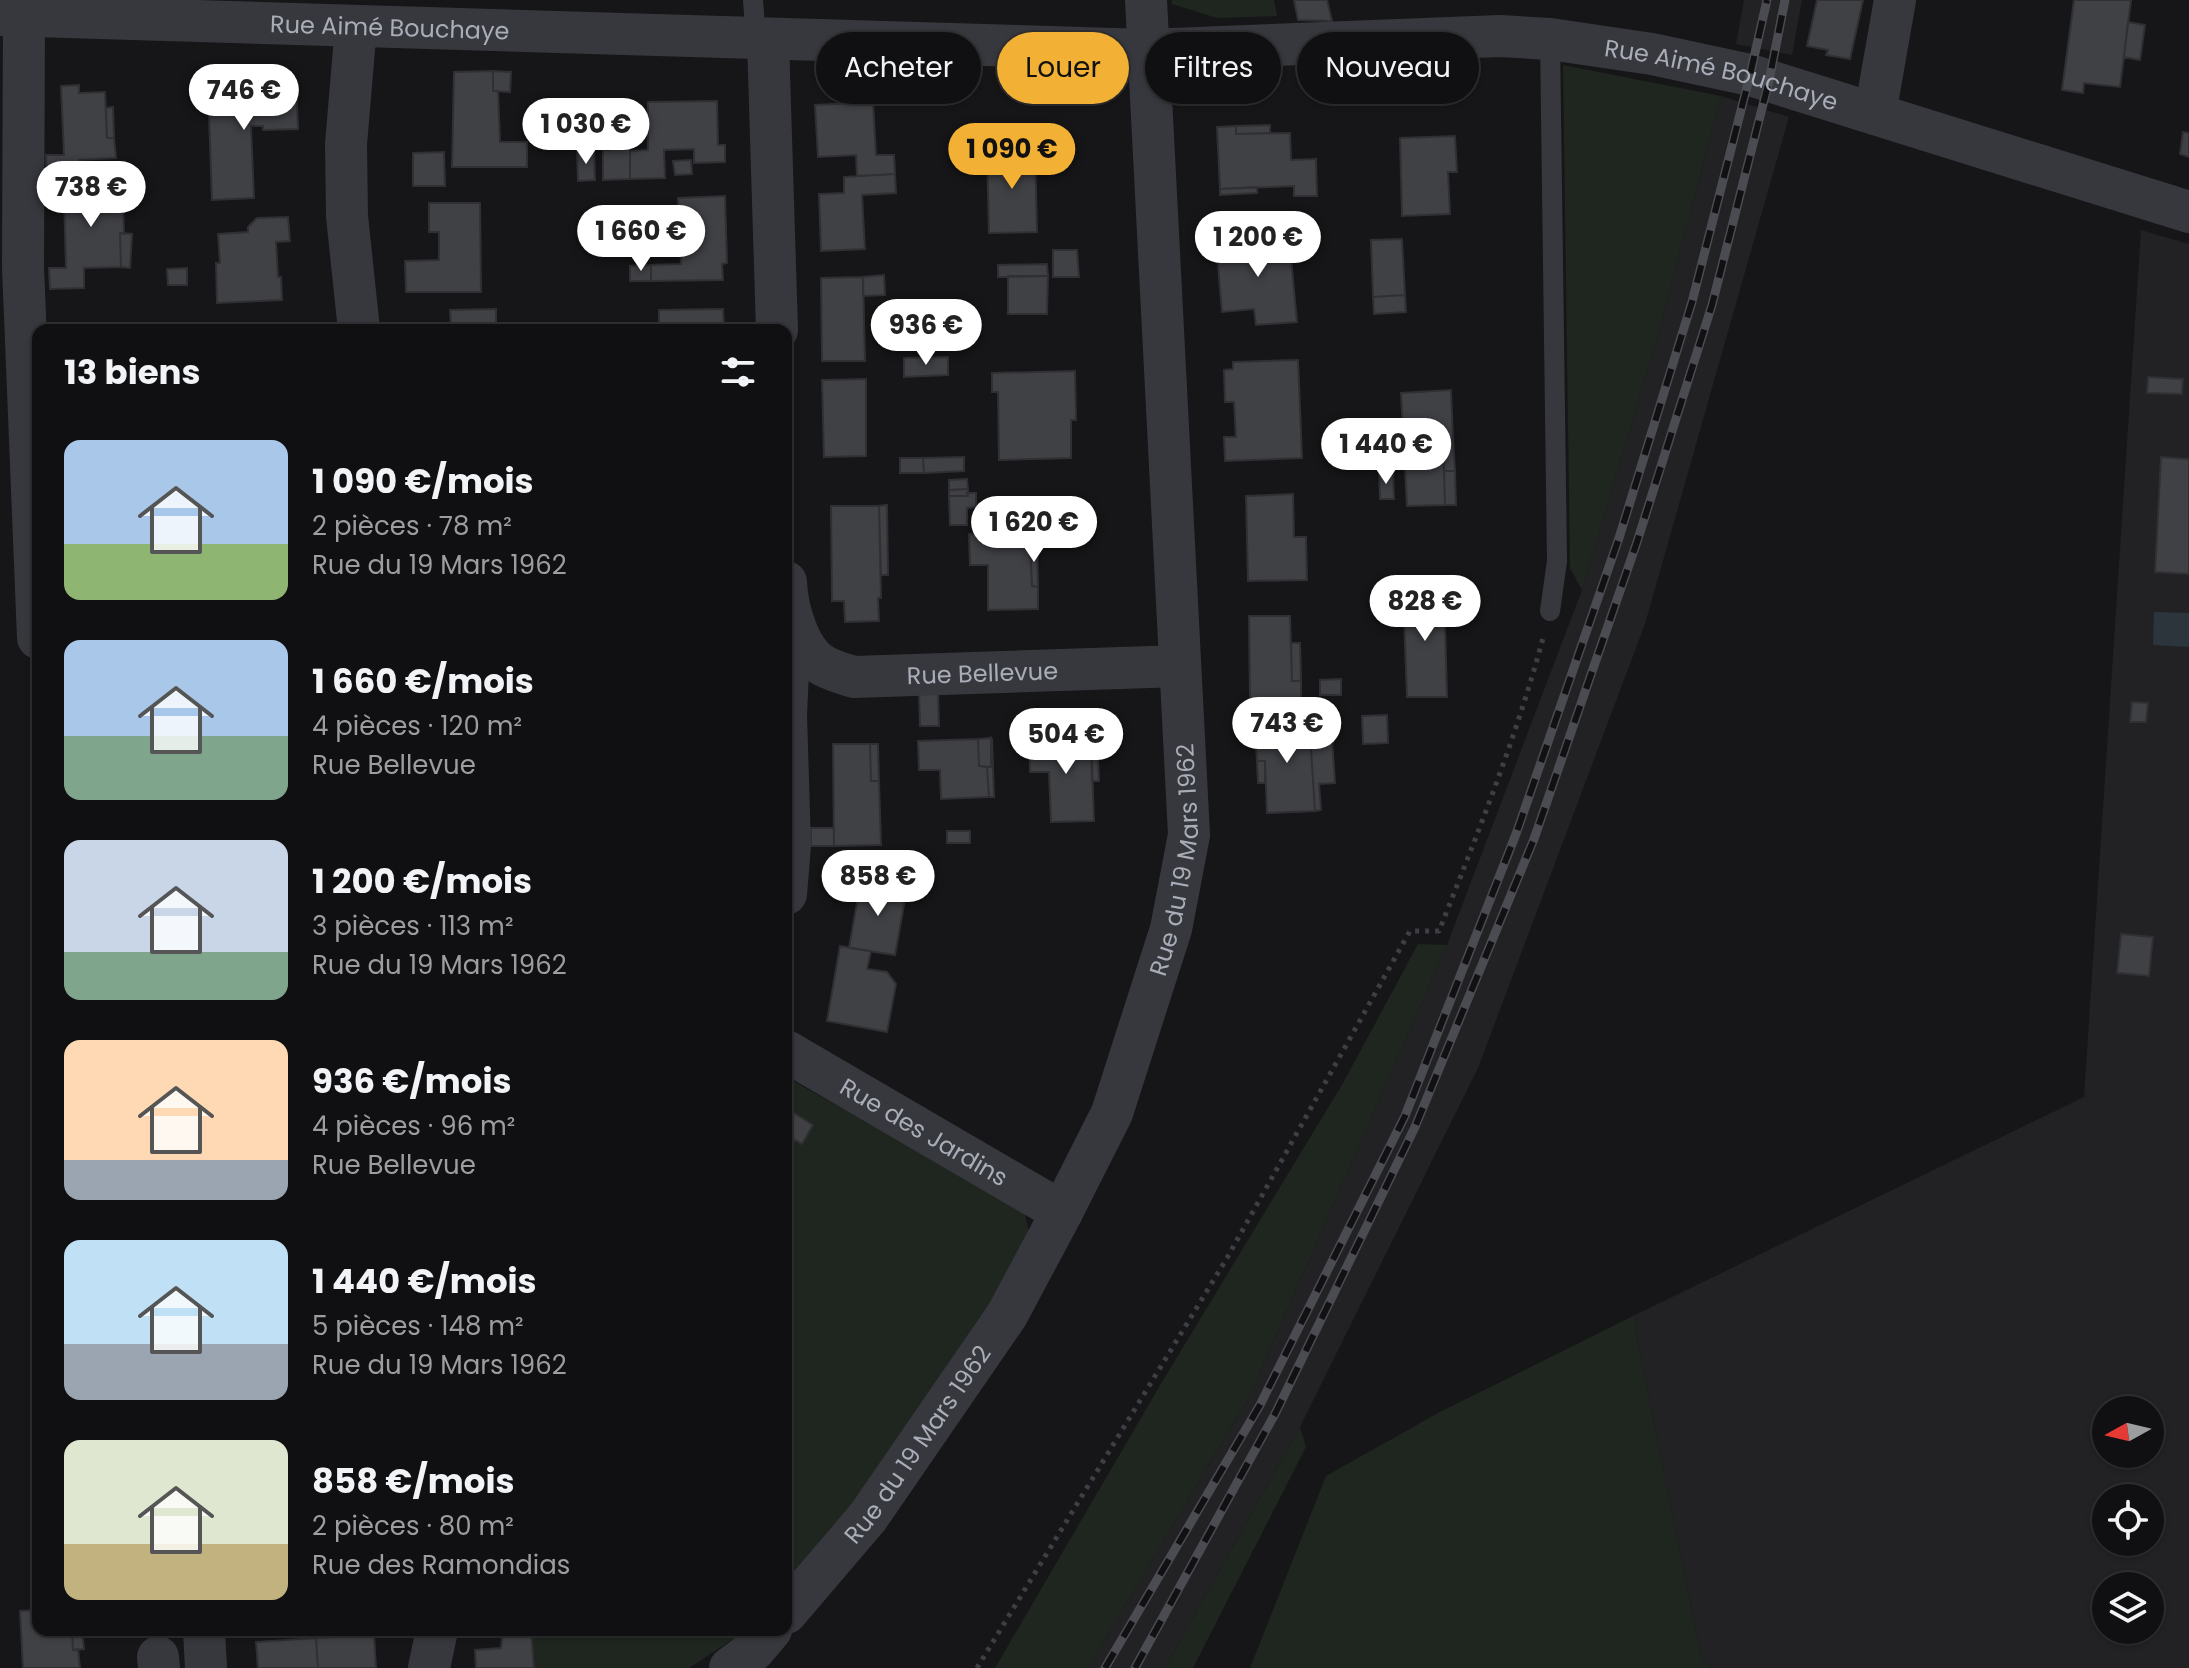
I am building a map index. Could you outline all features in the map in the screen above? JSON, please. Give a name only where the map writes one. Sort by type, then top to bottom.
[{"type":"street","name":"Rue du 19 Mars 1962","points":[[1146,0],[1147,32]]},
{"type":"street","points":[[1875,114],[1895,0]]},
{"type":"street","name":"Rue Aimé Bouchaye","points":[[32,490],[12,15],[356,26],[759,26],[1145,50]]},
{"type":"street","points":[[356,26],[346,144],[347,216],[358,324]]},
{"type":"street","points":[[759,26],[777,324]]},
{"type":"street","name":"Rue Aimé Bouchaye","points":[[1281,45],[1500,36],[1550,39],[1652,54],[1750,75],[2189,212]]},
{"type":"street","name":"Rue du 19 Mars 1962","points":[[792,1606],[868,1517],[1007,1315],[1112,1113],[1171,929],[1189,835],[1150,104]]},
{"type":"street","name":"Rue Bellevue","points":[[792,614],[800,640],[821,665],[854,677],[1180,666]]},
{"type":"street","points":[[792,661],[800,640]]},
{"type":"street","name":"Rue des Jardins","points":[[792,1054],[1062,1212]]},
{"type":"street","points":[[204,1636],[206,1668]]},
{"type":"street","points":[[429,1668],[436,1636]]},
{"type":"street","points":[[452,1668],[455,1636]]},
{"type":"street","points":[[730,1668],[754,1650],[766,1636]]},
{"type":"lane","points":[[1550,39],[1557,561],[1550,611]]},
{"type":"path","points":[[977,1668],[1227,1258],[1410,931],[1439,931],[1492,799],[1530,687],[1550,611]]},
{"type":"shaded area","points":[[1172,0],[1274,0],[1277,16],[1217,18],[1172,4]]},
{"type":"shaded area","points":[[1744,0],[1802,0],[1792,55],[1736,44]]},
{"type":"shaded area","points":[[1563,65],[1721,96],[1658,335],[1582,590],[1570,568]]},
{"type":"shaded area","points":[[1721,96],[1789,117],[1645,624],[1478,1068],[1300,1427],[1165,1668],[1088,1668],[1249,1397],[1447,945],[1582,590],[1658,335]]},
{"type":"shaded area","points":[[2141,230],[2189,244],[2189,1668],[1711,1668],[1701,1657],[1638,1344],[1635,1315],[2084,1097]]},
{"type":"shaded area","points":[[2154,612],[2189,613],[2189,647],[2153,645]]},
{"type":"shaded area","points":[[1418,944],[1447,945],[1249,1397],[1088,1668],[995,1668],[1159,1387],[1343,1083]]},
{"type":"shaded area","points":[[792,1080],[1005,1199],[1025,1214],[1030,1237],[937,1398],[792,1583],[792,1145],[795,1140],[802,1144],[792,1122]]},
{"type":"shaded area","points":[[1635,1315],[1638,1344],[1701,1657],[1711,1668],[1250,1668],[1326,1476],[1438,1413]]},
{"type":"shaded area","points":[[1300,1427],[1306,1447],[1193,1668],[1165,1668]]},
{"type":"shaded area","points":[[531,1636],[738,1636],[689,1668],[534,1668]]},
{"type":"building","points":[[1294,0],[1327,0],[1332,21],[1298,20]]},
{"type":"building","points":[[1817,0],[1863,0],[1850,59],[1826,55],[1828,50],[1807,46]]},
{"type":"building","points":[[2074,0],[2131,0],[2120,87],[2084,83],[2083,93],[2062,90]]},
{"type":"building","points":[[2128,22],[2145,25],[2140,60],[2124,57]]},
{"type":"building","points":[[493,71],[493,91],[498,91],[500,142],[527,142],[527,167],[452,167],[454,72]]},
{"type":"building","points":[[493,71],[511,72],[510,92],[493,91]]},
{"type":"building","points":[[296,83],[298,129],[263,130],[263,126],[251,126],[254,198],[212,200],[208,87]]},
{"type":"building","points":[[79,85],[79,93],[105,92],[107,138],[114,138],[116,158],[79,160],[80,176],[47,177],[46,155],[64,155],[61,86]]},
{"type":"building","points":[[717,101],[718,145],[725,145],[725,162],[694,163],[694,149],[664,150],[665,178],[630,179],[630,151],[648,150],[648,102]]},
{"type":"building","points":[[873,104],[876,155],[894,155],[895,174],[857,176],[856,155],[818,157],[815,105]]},
{"type":"building","points":[[113,107],[114,138],[107,138],[106,108]]},
{"type":"building","points":[[1270,125],[1270,133],[1236,134],[1236,126]]},
{"type":"building","points":[[1236,126],[1236,134],[1290,133],[1291,160],[1316,159],[1317,196],[1294,196],[1294,186],[1220,189],[1217,127]]},
{"type":"building","points":[[2183,132],[2189,133],[2189,157],[2180,154]]},
{"type":"building","points":[[1455,136],[1457,172],[1448,172],[1450,214],[1402,216],[1400,138]]},
{"type":"building","points":[[610,145],[630,145],[630,179],[603,180],[603,150],[609,150]]},
{"type":"building","points":[[1035,149],[1037,232],[989,233],[987,150]]},
{"type":"building","points":[[577,151],[594,151],[595,180],[578,181]]},
{"type":"building","points":[[444,152],[445,186],[413,186],[413,153]]},
{"type":"building","points":[[691,160],[692,174],[675,175],[673,161]]},
{"type":"building","points":[[122,174],[124,234],[120,233],[121,267],[84,268],[84,288],[50,289],[49,268],[66,268],[64,195],[77,194],[76,176]]},
{"type":"building","points":[[895,174],[896,193],[862,195],[865,249],[821,251],[819,194],[844,193],[844,177]]},
{"type":"building","points":[[1257,187],[1257,193],[1220,195],[1220,189]]},
{"type":"building","points":[[725,196],[727,263],[722,264],[723,280],[651,281],[651,265],[681,264],[678,198]]},
{"type":"building","points":[[429,203],[480,203],[481,292],[406,292],[405,261],[439,260],[439,232],[429,232]]},
{"type":"building","points":[[288,217],[290,241],[276,242],[282,300],[217,303],[216,263],[220,263],[218,234],[248,232],[248,227],[257,218]]},
{"type":"building","points":[[120,233],[132,234],[130,268],[121,267]]},
{"type":"building","points":[[1289,236],[1297,322],[1256,325],[1254,309],[1222,312],[1216,242]]},
{"type":"building","points":[[1402,239],[1405,295],[1373,297],[1371,240]]},
{"type":"building","points":[[1053,250],[1077,250],[1079,277],[1053,277]]},
{"type":"building","points":[[1047,264],[1048,276],[998,277],[998,265]]},
{"type":"building","points":[[651,265],[651,281],[630,281],[630,266]]},
{"type":"building","points":[[187,268],[187,285],[168,285],[167,269]]},
{"type":"building","points":[[884,275],[885,295],[863,296],[863,277]]},
{"type":"building","points":[[1008,276],[1048,276],[1047,314],[1008,314]]},
{"type":"building","points":[[863,277],[865,361],[822,361],[821,278]]},
{"type":"building","points":[[1405,295],[1406,312],[1374,314],[1373,297]]},
{"type":"building","points":[[496,309],[496,324],[451,324],[450,310]]},
{"type":"building","points":[[723,309],[724,324],[659,324],[659,310]]},
{"type":"building","points":[[948,357],[948,375],[904,377],[904,358]]},
{"type":"building","points":[[1298,360],[1302,458],[1225,461],[1224,437],[1236,437],[1234,402],[1225,402],[1224,370],[1233,369],[1233,362]]},
{"type":"building","points":[[1075,371],[1076,420],[1071,420],[1071,458],[999,460],[998,392],[992,392],[992,373]]},
{"type":"building","points":[[2148,377],[2183,379],[2182,394],[2147,393]]},
{"type":"building","points":[[866,379],[866,456],[824,457],[822,380]]},
{"type":"building","points":[[1451,390],[1453,439],[1443,440],[1445,505],[1407,506],[1401,393]]},
{"type":"building","points":[[1453,439],[1455,471],[1444,471],[1443,440]]},
{"type":"building","points":[[964,457],[964,471],[924,473],[923,458]]},
{"type":"building","points":[[2161,457],[2189,459],[2189,574],[2155,572]]},
{"type":"building","points":[[900,458],[923,458],[924,473],[900,473]]},
{"type":"building","points":[[1444,471],[1455,471],[1456,505],[1445,505]]},
{"type":"building","points":[[1379,472],[1393,472],[1394,499],[1380,499]]},
{"type":"building","points":[[967,479],[968,489],[949,490],[949,480]]},
{"type":"building","points":[[968,489],[968,496],[949,496],[949,490]]},
{"type":"building","points":[[967,493],[976,493],[976,507],[967,508],[967,525],[950,525],[949,496],[968,496]]},
{"type":"building","points":[[1293,494],[1294,537],[1306,537],[1307,580],[1248,581],[1246,496]]},
{"type":"building","points":[[887,505],[888,575],[881,575],[879,506]]},
{"type":"building","points":[[831,506],[879,506],[879,621],[845,622],[844,601],[832,601]]},
{"type":"building","points":[[969,534],[988,534],[988,544],[1030,543],[1032,586],[1038,587],[1038,609],[988,610],[988,565],[970,565]]},
{"type":"building","points":[[1030,543],[1037,543],[1038,587],[1032,586]]},
{"type":"building","points":[[1444,589],[1447,697],[1407,697],[1403,590]]},
{"type":"building","points":[[1249,616],[1290,616],[1292,681],[1301,681],[1301,700],[1250,700]]},
{"type":"building","points":[[1291,643],[1300,643],[1301,681],[1292,681]]},
{"type":"building","points":[[1341,679],[1341,695],[1320,695],[1320,680]]},
{"type":"building","points":[[919,692],[938,692],[939,726],[920,726]]},
{"type":"building","points":[[2132,702],[2148,703],[2146,722],[2130,722]]},
{"type":"building","points":[[1387,715],[1388,743],[1363,744],[1362,716]]},
{"type":"building","points":[[1309,719],[1315,811],[1267,813],[1265,761],[1257,761],[1254,722]]},
{"type":"building","points":[[1309,719],[1313,719],[1314,739],[1332,738],[1335,783],[1319,784],[1321,810],[1315,811]]},
{"type":"building","points":[[1091,737],[1097,737],[1099,781],[1092,781]]},
{"type":"building","points":[[1091,737],[1094,821],[1051,822],[1049,772],[1030,772],[1029,739]]},
{"type":"building","points":[[991,738],[994,797],[989,797],[987,767],[991,767]]},
{"type":"building","points":[[991,738],[991,767],[979,766],[978,739]]},
{"type":"building","points":[[978,739],[979,766],[987,767],[989,797],[941,799],[940,770],[919,770],[918,741]]},
{"type":"building","points":[[833,744],[870,744],[871,781],[879,781],[881,845],[834,846]]},
{"type":"building","points":[[870,744],[878,744],[879,781],[871,781]]},
{"type":"building","points":[[1257,761],[1265,761],[1265,783],[1258,783]]},
{"type":"building","points":[[811,828],[834,828],[834,846],[811,846]]},
{"type":"building","points":[[947,831],[970,831],[970,843],[947,843]]},
{"type":"building","points":[[861,880],[907,888],[895,955],[849,948]]},
{"type":"building","points":[[2121,934],[2153,937],[2149,976],[2117,973]]},
{"type":"building","points":[[840,946],[871,951],[867,969],[887,972],[896,984],[887,1032],[827,1021]]},
{"type":"building","points":[[792,1112],[813,1125],[802,1144],[795,1140],[792,1145]]},
{"type":"building","points":[[32,1610],[32,1636],[72,1636],[73,1650],[78,1649],[80,1668],[23,1668],[20,1611]]},
{"type":"building","points":[[72,1636],[83,1636],[84,1649],[73,1650]]},
{"type":"building","points":[[374,1636],[376,1668],[318,1668],[316,1638]]},
{"type":"building","points":[[502,1636],[531,1636],[534,1668],[476,1668],[475,1650],[501,1648]]},
{"type":"building","points":[[316,1638],[318,1668],[258,1668],[256,1642]]},
{"type":"railway","points":[[1105,1668],[1260,1405],[1405,1116],[1516,834],[1619,538],[1692,302],[1767,0]]},
{"type":"railway","points":[[1135,1668],[1276,1412],[1415,1127],[1534,839],[1637,542],[1712,305],[1769,81],[1785,0]]}]
